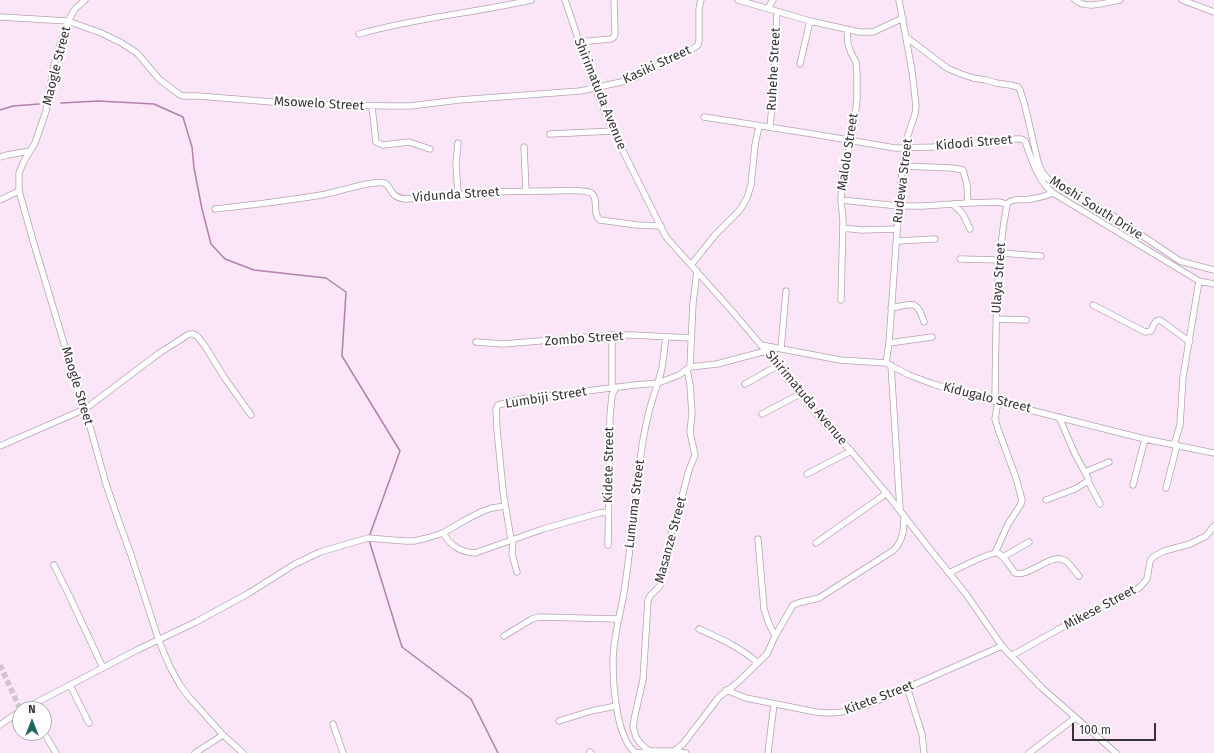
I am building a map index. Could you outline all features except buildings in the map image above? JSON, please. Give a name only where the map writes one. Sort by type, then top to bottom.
[{"type":"street","name":"Maogle Street","points":[[84,0],[75,9],[64,32],[54,65],[46,111],[35,143],[24,161],[20,173],[20,191],[34,244],[109,491],[159,641],[170,667],[189,697],[223,735],[244,753]]},
{"type":"street","points":[[359,34],[387,26],[530,0]]},
{"type":"street","name":"Shirimatuda Avenue","points":[[565,0],[595,88],[613,131],[666,237],[761,345],[825,424],[851,451],[887,493],[904,517],[966,594],[1002,646],[1042,688],[1116,753]]},
{"type":"street","points":[[579,42],[611,39],[614,37],[614,0]]},
{"type":"street","name":"Kasiki Street","points":[[595,88],[637,77],[698,45],[700,28],[699,9],[701,0]]},
{"type":"street","points":[[738,0],[810,21],[866,32],[873,32],[902,18]]},
{"type":"street","name":"Ruhehe Street","points":[[768,8],[773,0]]},
{"type":"street","name":"Rudewa Street","points":[[899,0],[916,106],[905,149],[897,229],[888,364],[900,510]]},
{"type":"street","points":[[1075,0],[1078,3],[1090,4],[1120,0]]},
{"type":"street","points":[[1182,0],[1214,12]]},
{"type":"street","name":"Ruhehe Street","points":[[770,127],[777,12]]},
{"type":"street","name":"Msowelo Street","points":[[0,17],[68,21],[101,33],[120,42],[137,53],[159,79],[183,96],[297,104],[410,106],[459,100],[573,92],[595,88]]},
{"type":"street","points":[[800,64],[810,21]]},
{"type":"street","name":"Malolo Street","points":[[841,300],[843,228],[841,200],[842,176],[851,140],[857,99],[856,62],[848,44],[847,29]]},
{"type":"street","name":"Moshi South Drive","points":[[906,37],[947,68],[973,78],[1018,87],[1025,106],[1038,162],[1042,172],[1047,178],[1058,186],[1110,214],[1180,261],[1214,270]]},
{"type":"street","points":[[372,106],[376,142],[378,144],[409,142],[430,149]]},
{"type":"street","name":"Kidodi Street","points":[[704,117],[905,149],[1021,139],[1025,141],[1039,178],[1053,193],[1199,281],[1214,284]]},
{"type":"street","name":"Ruhehe Street","points":[[691,264],[715,234],[740,210],[747,198],[751,185],[755,145],[759,126]]},
{"type":"street","points":[[550,134],[613,131]]},
{"type":"street","points":[[458,144],[456,164],[458,195]]},
{"type":"street","points":[[524,147],[526,191]]},
{"type":"street","points":[[0,157],[7,154],[30,151]]},
{"type":"street","points":[[904,166],[952,168],[963,170],[967,185],[968,203]]},
{"type":"street","name":"Vidunda Street","points":[[215,209],[323,195],[384,183],[393,195],[399,199],[494,192],[566,190],[590,192],[595,200],[595,214],[600,220],[637,225],[661,226]]},
{"type":"street","points":[[0,200],[20,191]]},
{"type":"street","points":[[841,200],[899,206],[998,202],[1006,204],[1009,201],[1029,200],[1053,193]]},
{"type":"street","points":[[953,204],[963,214],[970,229]]},
{"type":"street","name":"Ulaya Street","points":[[995,553],[1008,524],[1022,500],[995,418],[997,407],[997,319],[1000,260],[1006,204]]},
{"type":"street","points":[[843,228],[861,230],[897,229]]},
{"type":"street","points":[[897,241],[935,239]]},
{"type":"street","points":[[1001,253],[1041,256]]},
{"type":"street","points":[[960,259],[1000,260]]},
{"type":"street","points":[[689,368],[697,271]]},
{"type":"street","points":[[1166,488],[1180,425],[1183,377],[1199,281]]},
{"type":"street","points":[[780,349],[786,291]]},
{"type":"street","points":[[891,308],[910,305],[918,306],[921,310],[924,322]]},
{"type":"street","points":[[1093,305],[1145,332],[1151,331],[1155,322],[1160,320],[1190,342]]},
{"type":"street","points":[[997,319],[1026,320]]},
{"type":"street","points":[[0,446],[85,409],[171,345],[183,337],[193,334],[197,336],[205,346],[251,415]]},
{"type":"street","name":"Zombo Street","points":[[476,342],[503,344],[632,335],[691,338]]},
{"type":"street","name":"Kidete Street","points":[[608,545],[610,416],[614,387],[612,336]]},
{"type":"street","name":"Lumuma Street","points":[[666,337],[662,368],[651,403],[646,426],[631,545],[613,656],[616,706],[619,721],[626,739],[633,751],[637,753],[650,751],[674,751],[686,753]]},
{"type":"street","points":[[889,343],[932,337]]},
{"type":"street","name":"Kidugalo Street","points":[[761,345],[840,360],[888,364],[909,375],[933,384],[1145,439],[1214,453]]},
{"type":"street","points":[[658,383],[679,375],[689,368],[717,364],[766,351]]},
{"type":"street","points":[[745,384],[777,366]]},
{"type":"street","name":"Masanze Street","points":[[650,751],[640,743],[636,737],[633,727],[643,680],[648,600],[660,586],[670,552],[672,529],[677,516],[689,470],[695,455],[690,432],[692,414],[689,368]]},
{"type":"street","name":"Lumbiji Street","points":[[517,572],[512,554],[512,540],[505,506],[496,414],[498,405],[522,399],[658,383]]},
{"type":"street","points":[[762,414],[800,394]]},
{"type":"street","points":[[1059,417],[1075,454],[1100,504]]},
{"type":"street","points":[[1133,485],[1145,439]]},
{"type":"street","points":[[807,474],[851,451]]},
{"type":"street","points":[[1085,472],[1109,462]]},
{"type":"street","points":[[1046,500],[1080,486],[1088,481]]},
{"type":"street","points":[[816,543],[887,493]]},
{"type":"street","points":[[41,701],[137,650],[159,641],[228,606],[295,564],[320,552],[368,538],[414,541],[443,533],[483,511],[505,506]]},
{"type":"street","points":[[443,533],[448,542],[456,548],[470,553],[475,553],[551,526],[608,512]]},
{"type":"street","points":[[674,751],[683,744],[719,697],[767,654],[775,636],[793,605],[819,598],[894,550],[902,539],[904,517]]},
{"type":"street","name":"Mikese Street","points":[[1011,656],[1084,615],[1128,595],[1147,580],[1150,561],[1153,557],[1157,554],[1190,544],[1206,536],[1214,526]]},
{"type":"street","points":[[758,538],[764,609],[775,636]]},
{"type":"street","points":[[1003,557],[1029,542]]},
{"type":"street","points":[[949,573],[978,559],[995,553],[1003,557],[1017,574],[1026,572],[1044,563],[1059,559],[1066,561],[1079,576]]},
{"type":"street","points":[[54,566],[69,594],[103,668]]},
{"type":"street","points":[[504,636],[532,619],[539,617],[618,619]]},
{"type":"street","points":[[699,629],[731,643],[758,663]]},
{"type":"street","name":"Kitete Street","points":[[726,690],[746,698],[820,713],[849,712],[1002,646]]},
{"type":"street","points":[[70,685],[89,723]]},
{"type":"street","points":[[908,687],[922,734],[924,753]]},
{"type":"street","points":[[768,753],[774,704]]},
{"type":"street","points":[[559,721],[591,711],[616,706]]},
{"type":"street","points":[[0,725],[12,717]]},
{"type":"street","points":[[1029,753],[1075,718]]},
{"type":"street","points":[[333,724],[343,753]]},
{"type":"street","points":[[195,753],[223,735]]},
{"type":"street","points":[[49,741],[56,753]]},
{"type":"waterway","points":[[61,103],[98,101],[154,104],[183,117],[192,147],[194,168],[202,209],[211,244],[225,259],[254,270],[326,278],[346,292],[342,356],[400,451],[369,537]]},
{"type":"waterway","points":[[0,110],[13,106],[39,104]]},
{"type":"waterway","points":[[369,540],[402,647],[471,699],[498,753]]},
{"type":"tunnel","points":[[0,665],[16,701]]}]
